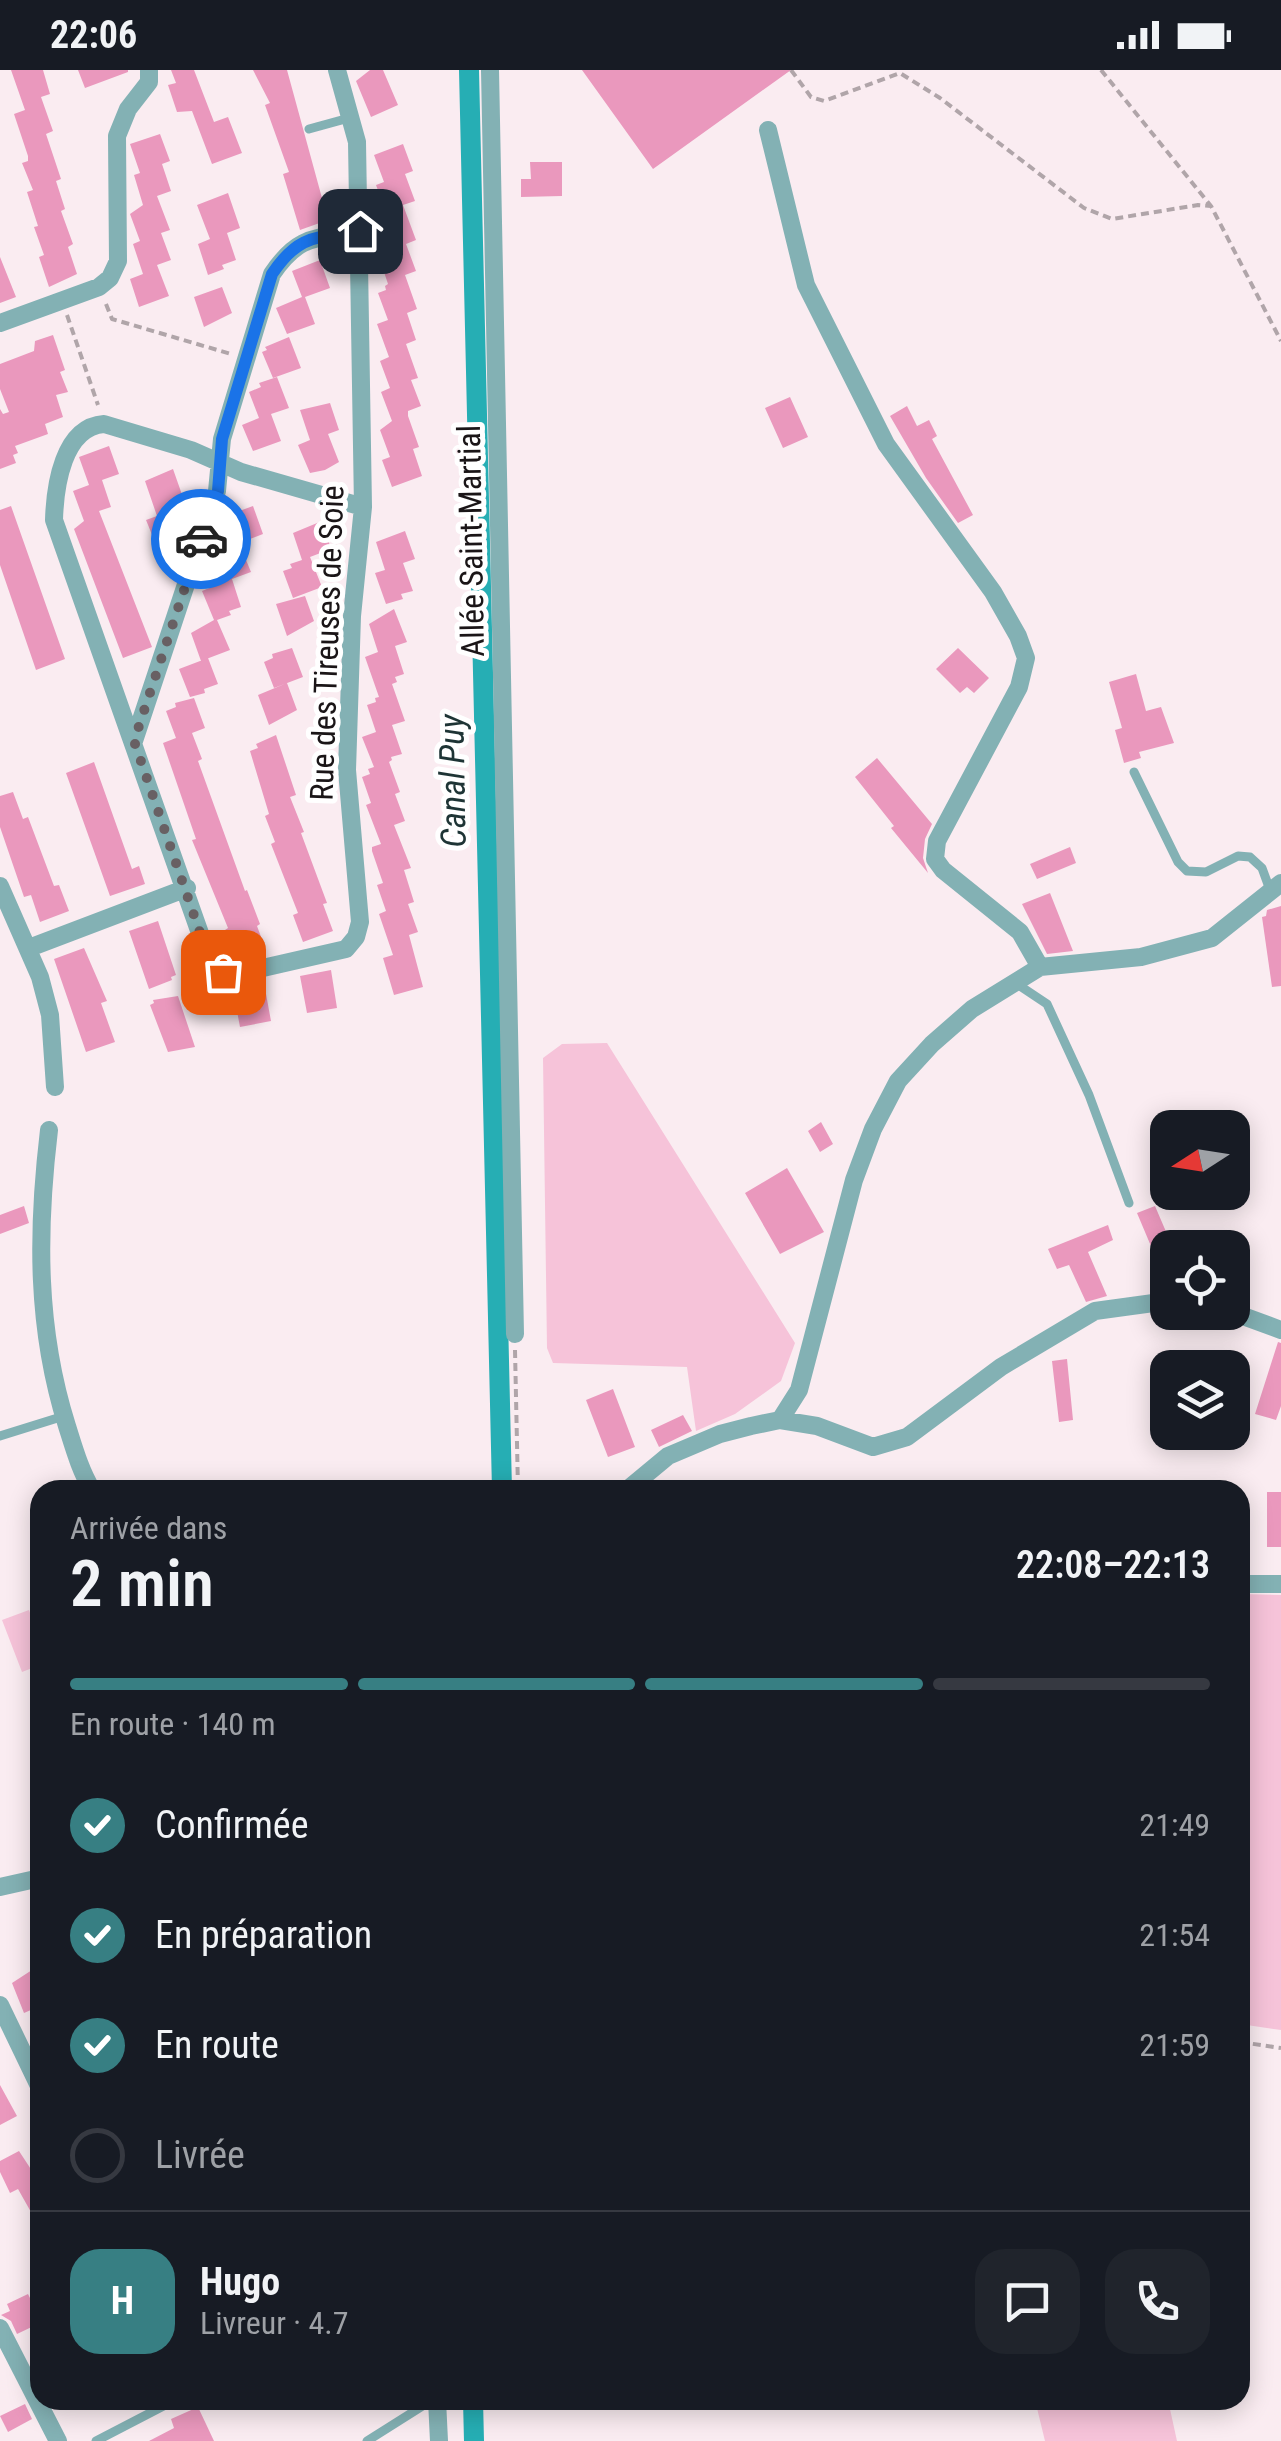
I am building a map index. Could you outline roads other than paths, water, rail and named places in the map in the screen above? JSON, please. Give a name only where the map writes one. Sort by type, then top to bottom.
[{"type":"street","points":[[0,323],[99,287],[110,278],[118,261],[118,136],[128,110],[150,82],[149,70]]},
{"type":"street","name":"Rue des Tireuses de Soie","points":[[220,463],[191,450],[104,424],[91,425],[73,439],[54,502],[54,520],[208,956],[214,967],[232,974],[346,948],[356,936],[360,922],[347,770],[352,616],[364,507],[358,142],[336,70]]},
{"type":"street","name":"Allée Saint-Martial","points":[[490,70],[515,1334]]},
{"type":"street","points":[[768,130],[806,285],[886,444],[993,592],[1026,658],[1019,687],[938,841],[935,859],[943,870],[1020,932],[1040,967]]},
{"type":"street","points":[[134,741],[218,491],[222,439],[272,274],[288,251],[306,240],[360,231]]},
{"type":"street","points":[[220,463],[364,507]]},
{"type":"street","points":[[0,886],[30,948],[50,1014],[55,1087]]},
{"type":"street","points":[[30,948],[187,888]]},
{"type":"street","points":[[780,1420],[799,1390],[854,1180],[872,1130],[898,1082],[932,1044],[972,1009],[1040,967],[1141,957],[1212,938],[1276,888]]},
{"type":"street","points":[[49,1130],[41,1199],[42,1312],[53,1382],[86,1480]]},
{"type":"street","points":[[640,1480],[668,1456],[720,1434],[780,1420],[818,1426],[872,1447],[908,1437],[1001,1367],[1095,1312],[1150,1304]]},
{"type":"street","points":[[1250,1319],[1281,1330]]},
{"type":"street","points":[[1250,1584],[1281,1584]]},
{"type":"street","points":[[0,1886],[30,1880]]},
{"type":"street","points":[[0,2004],[30,2067]]},
{"type":"street","points":[[0,2328],[30,2386]]},
{"type":"street","points":[[42,2410],[58,2441]]},
{"type":"street","points":[[435,2410],[438,2441]]},
{"type":"lane","points":[[309,129],[350,117]]},
{"type":"lane","points":[[1134,772],[1178,862],[1187,871],[1206,872],[1238,856],[1250,857],[1276,888]]},
{"type":"lane","points":[[1014,983],[1047,1004],[1090,1095],[1129,1202]]},
{"type":"lane","points":[[0,1436],[64,1416]]},
{"type":"lane","points":[[96,2441],[156,2410]]},
{"type":"lane","points":[[367,2441],[418,2410]]},
{"type":"waterway","name":"Canal Puy","points":[[469,70],[502,1480]]},
{"type":"waterway","name":"Canal Puy","points":[[473,2410],[474,2441]]}]
